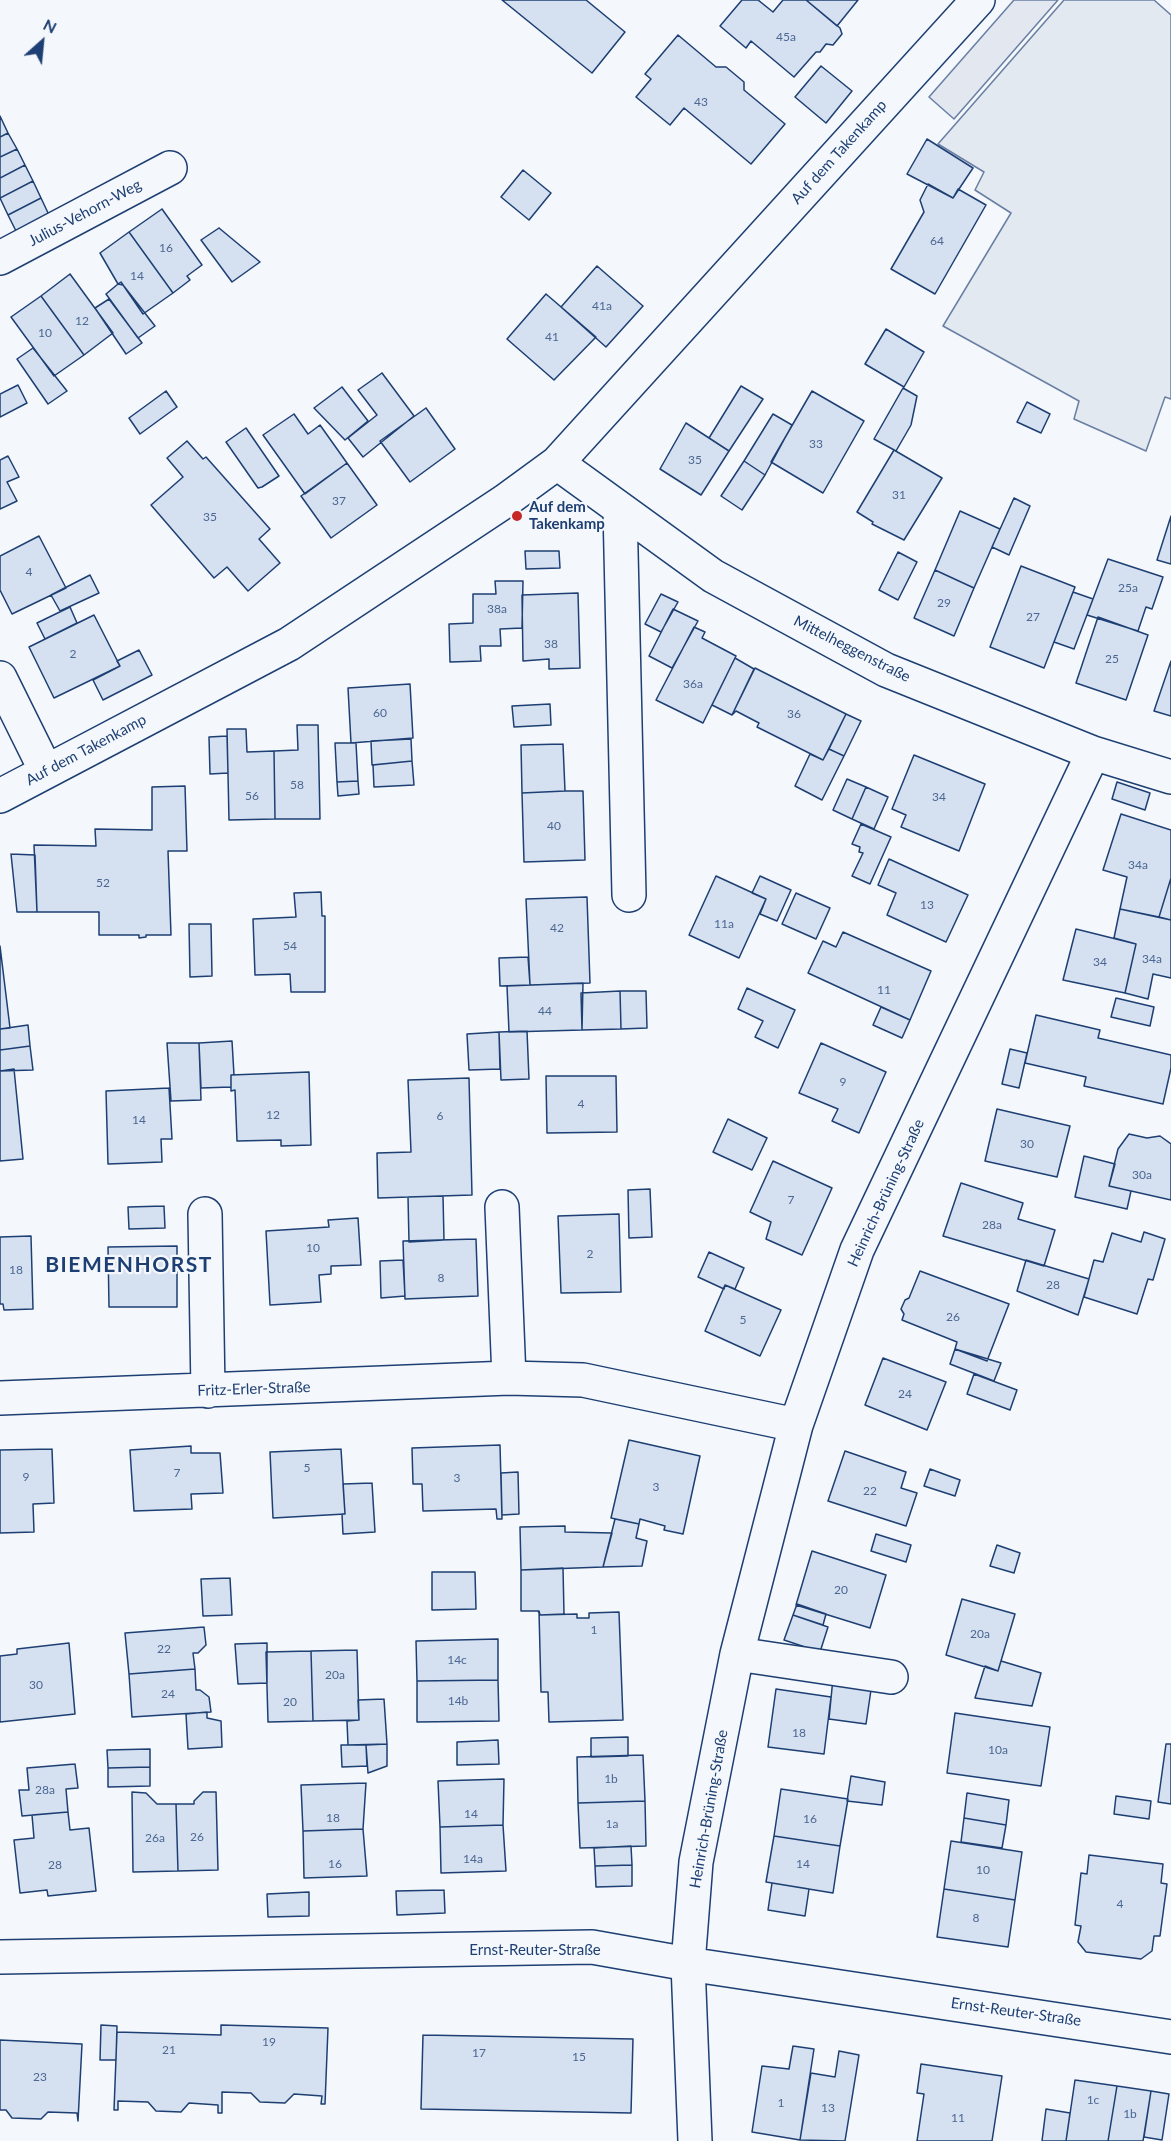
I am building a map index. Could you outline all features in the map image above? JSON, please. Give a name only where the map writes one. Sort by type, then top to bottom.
[{"type":"street","name":"Auf dem Takenkamp","points":[[0,795],[289,644],[505,501],[557,463],[978,0]]},
{"type":"street","name":"Julius-Vehorn-Weg","points":[[0,258],[170,168]]},
{"type":"street","name":"Mittelheggenstraße","points":[[557,463],[712,576],[886,670],[1093,753],[1171,777]]},
{"type":"street","points":[[620,509],[629,895]]},
{"type":"street","points":[[0,678],[46,771]]},
{"type":"street","name":"Heinrich-Brüning-Straße","points":[[695,2141],[688,1964],[696,1862],[737,1654],[796,1425],[857,1250],[1093,753]]},
{"type":"street","points":[[502,1207],[509,1378]]},
{"type":"street","points":[[205,1214],[208,1391]]},
{"type":"street","name":"Fritz-Erler-Straße","points":[[0,1398],[509,1378],[583,1380],[796,1425]]},
{"type":"street","points":[[737,1654],[891,1677]]},
{"type":"street","name":"Ernst-Reuter-Straße","points":[[0,1957],[592,1947],[688,1964],[1171,2037]]},
{"type":"shaded area","points":[[1014,0],[1058,0],[954,119],[929,97]]},
{"type":"shaded area","points":[[1064,0],[1154,0],[1171,15],[1171,399],[1165,397],[1146,451],[1074,419],[1079,401],[943,326],[1011,213],[975,190],[984,172],[938,144]]},
{"type":"building","points":[[502,0],[586,0],[625,32],[592,73]]},
{"type":"building","points":[[742,0],[758,0],[773,12],[783,0],[806,0],[840,28],[842,34],[833,45],[826,44],[820,52],[816,52],[794,77],[751,41],[746,48],[720,26]]},
{"type":"building","points":[[806,0],[858,0],[837,26]]},
{"type":"building","points":[[678,35],[716,67],[726,67],[744,82],[744,90],[785,124],[751,164],[684,108],[670,125],[636,97],[651,79],[645,74]]},
{"type":"building","points":[[821,66],[852,91],[826,123],[795,97]]},
{"type":"building","points":[[0,116],[8,133],[0,137]]},
{"type":"building","points":[[8,133],[17,149],[0,157],[0,137]]},
{"type":"building","points":[[927,139],[973,168],[953,198],[907,174]]},
{"type":"building","points":[[17,149],[25,165],[0,178],[0,157]]},
{"type":"building","points":[[25,165],[33,181],[0,198],[0,178]]},
{"type":"building","points":[[523,170],[551,193],[529,220],[501,197]]},
{"type":"building","points":[[33,181],[41,198],[8,215],[0,198]]},
{"type":"building","points":[[928,184],[953,198],[958,189],[986,205],[935,294],[891,269],[924,212],[920,200]]},
{"type":"building","points":[[41,198],[49,215],[16,231],[8,215]]},
{"type":"building","points":[[162,209],[202,265],[187,276],[190,280],[173,293],[129,232]]},
{"type":"building","points":[[219,228],[260,262],[232,282],[201,240]]},
{"type":"building","points":[[129,232],[173,293],[143,314],[121,282],[118,284],[100,253]]},
{"type":"building","points":[[597,266],[643,306],[606,347],[561,307]]},
{"type":"building","points":[[70,274],[113,333],[84,355],[41,296]]},
{"type":"building","points":[[118,284],[123,285],[155,326],[138,338],[106,294]]},
{"type":"building","points":[[546,294],[596,337],[554,380],[507,339]]},
{"type":"building","points":[[41,296],[84,355],[54,376],[11,317]]},
{"type":"building","points":[[109,299],[142,343],[126,354],[95,308]]},
{"type":"building","points":[[886,329],[924,352],[904,387],[865,364]]},
{"type":"building","points":[[33,348],[67,391],[48,404],[17,359]]},
{"type":"building","points":[[382,373],[414,416],[363,457],[348,438],[377,415],[358,390]]},
{"type":"building","points":[[18,385],[27,403],[0,417],[0,394]]},
{"type":"building","points":[[741,386],[763,399],[729,451],[709,438]]},
{"type":"building","points":[[342,387],[368,421],[345,440],[314,408]]},
{"type":"building","points":[[903,388],[917,396],[911,425],[896,451],[874,439]]},
{"type":"building","points":[[166,391],[177,407],[140,434],[129,418]]},
{"type":"building","points":[[812,391],[864,421],[823,493],[771,462]]},
{"type":"building","points":[[1027,402],[1050,414],[1041,433],[1017,422]]},
{"type":"building","points":[[426,408],[455,449],[410,482],[380,441]]},
{"type":"building","points":[[294,414],[308,434],[320,425],[347,463],[305,494],[263,435]]},
{"type":"building","points":[[773,414],[792,425],[765,475],[744,461]]},
{"type":"building","points":[[686,423],[729,451],[701,495],[660,469]]},
{"type":"building","points":[[246,428],[279,476],[258,488],[226,442]]},
{"type":"building","points":[[187,441],[203,459],[206,457],[270,529],[259,539],[280,563],[248,591],[227,567],[214,578],[151,505],[183,477],[167,458]]},
{"type":"building","points":[[894,450],[942,478],[904,540],[872,524],[873,522],[857,512]]},
{"type":"building","points":[[8,456],[19,477],[7,482],[17,501],[0,509],[0,460]]},
{"type":"building","points":[[744,461],[765,475],[742,510],[721,496]]},
{"type":"building","points":[[347,463],[377,505],[331,538],[301,496]]},
{"type":"building","points":[[1014,498],[1030,506],[1009,555],[992,547]]},
{"type":"building","points":[[960,511],[1000,529],[974,588],[935,570]]},
{"type":"building","points":[[1171,516],[1171,564],[1157,560]]},
{"type":"building","points":[[39,536],[66,588],[12,614],[0,590],[0,556]]},
{"type":"building","points":[[525,551],[559,551],[560,568],[526,569]]},
{"type":"building","points":[[898,552],[917,562],[898,600],[879,590]]},
{"type":"building","points":[[1108,559],[1163,577],[1152,609],[1146,607],[1138,631],[1087,615]]},
{"type":"building","points":[[1021,566],[1075,587],[1044,668],[990,647]]},
{"type":"building","points":[[935,570],[974,588],[954,636],[914,618]]},
{"type":"building","points":[[90,575],[99,593],[60,611],[51,595]]},
{"type":"building","points":[[495,581],[523,581],[522,628],[500,629],[501,646],[480,646],[481,661],[450,662],[449,624],[473,623],[473,594],[496,594]]},
{"type":"building","points":[[1073,592],[1093,599],[1074,649],[1054,642]]},
{"type":"building","points":[[578,593],[580,668],[549,669],[549,659],[523,661],[522,595]]},
{"type":"building","points":[[661,594],[678,602],[661,632],[645,624]]},
{"type":"building","points":[[70,607],[77,623],[45,639],[37,623]]},
{"type":"building","points":[[673,609],[698,621],[672,668],[649,656]]},
{"type":"building","points":[[94,615],[120,666],[54,698],[29,647]]},
{"type":"building","points":[[1098,617],[1148,635],[1126,700],[1076,683]]},
{"type":"building","points":[[694,627],[705,632],[702,638],[736,656],[703,723],[656,700]]},
{"type":"building","points":[[139,650],[152,675],[103,700],[93,680],[120,666],[117,661]]},
{"type":"building","points":[[735,658],[754,669],[732,715],[712,705]]},
{"type":"building","points":[[1171,661],[1171,716],[1154,711]]},
{"type":"building","points":[[755,668],[846,714],[823,760],[757,727],[759,723],[736,711],[732,715]]},
{"type":"building","points":[[410,684],[413,738],[351,743],[348,688]]},
{"type":"building","points":[[550,704],[551,725],[514,727],[512,706]]},
{"type":"building","points":[[846,714],[861,721],[844,756],[829,749]]},
{"type":"building","points":[[297,725],[318,725],[320,819],[275,819],[274,751],[298,750]]},
{"type":"building","points":[[227,729],[246,729],[247,752],[274,751],[275,819],[229,820]]},
{"type":"building","points":[[227,736],[228,773],[210,774],[209,737]]},
{"type":"building","points":[[411,739],[412,761],[372,765],[371,741]]},
{"type":"building","points":[[335,743],[356,743],[358,781],[337,782]]},
{"type":"building","points":[[563,744],[565,791],[522,793],[521,745]]},
{"type":"building","points":[[829,749],[844,756],[822,800],[795,786],[810,754],[823,760]]},
{"type":"building","points":[[914,755],[985,784],[959,851],[901,827],[906,815],[892,809]]},
{"type":"building","points":[[412,761],[414,785],[374,787],[373,765]]},
{"type":"building","points":[[847,779],[866,787],[852,819],[833,810]]},
{"type":"building","points":[[358,781],[359,794],[338,796],[337,782]]},
{"type":"building","points":[[1117,782],[1150,793],[1145,810],[1112,799]]},
{"type":"building","points":[[185,786],[187,851],[168,851],[171,935],[146,935],[146,937],[139,938],[139,935],[99,935],[99,912],[37,912],[34,845],[96,846],[95,829],[152,830],[152,787]]},
{"type":"building","points":[[866,787],[888,797],[874,829],[852,819]]},
{"type":"building","points":[[583,791],[585,860],[524,862],[522,793]]},
{"type":"building","points":[[1121,814],[1171,830],[1171,878],[1159,917],[1120,909],[1127,877],[1103,870]]},
{"type":"building","points":[[861,824],[891,837],[870,884],[852,876],[863,853],[859,852],[860,847],[852,844]]},
{"type":"building","points":[[11,854],[35,855],[37,912],[17,912]]},
{"type":"building","points":[[889,859],[968,895],[946,942],[887,915],[896,893],[878,885]]},
{"type":"building","points":[[716,876],[766,899],[739,958],[689,935]]},
{"type":"building","points":[[760,876],[791,890],[777,921],[760,914],[766,899],[752,893]]},
{"type":"building","points":[[1171,878],[1171,920],[1159,917]]},
{"type":"building","points":[[321,892],[322,916],[325,916],[325,992],[291,992],[290,974],[255,975],[253,919],[296,917],[294,893]]},
{"type":"building","points":[[796,893],[830,908],[816,939],[782,924]]},
{"type":"building","points":[[587,897],[590,983],[530,985],[526,899]]},
{"type":"building","points":[[1120,909],[1171,920],[1171,978],[1153,974],[1148,999],[1125,993],[1136,944],[1114,938]]},
{"type":"building","points":[[189,924],[211,924],[212,976],[190,977]]},
{"type":"building","points":[[1076,929],[1136,944],[1125,993],[1063,980]]},
{"type":"building","points":[[843,932],[931,971],[910,1020],[808,973],[823,941],[836,947]]},
{"type":"building","points":[[0,946],[10,1028],[0,1029]]},
{"type":"building","points":[[528,957],[530,985],[500,986],[499,958]]},
{"type":"building","points":[[583,983],[582,1030],[509,1032],[507,986]]},
{"type":"building","points":[[747,988],[795,1010],[778,1048],[755,1037],[763,1021],[738,1009]]},
{"type":"building","points":[[620,991],[646,991],[647,1028],[621,1029]]},
{"type":"building","points":[[620,991],[621,1029],[582,1030],[581,993]]},
{"type":"building","points":[[1116,998],[1154,1007],[1150,1026],[1111,1017]]},
{"type":"building","points":[[881,1007],[910,1020],[902,1038],[873,1025]]},
{"type":"building","points":[[1036,1015],[1100,1030],[1098,1038],[1171,1055],[1171,1068],[1163,1104],[1084,1086],[1086,1077],[1025,1063]]},
{"type":"building","points":[[28,1025],[30,1046],[0,1050],[0,1029]]},
{"type":"building","points":[[527,1031],[529,1079],[501,1080],[499,1032]]},
{"type":"building","points":[[499,1032],[500,1069],[469,1070],[467,1034]]},
{"type":"building","points":[[232,1041],[234,1075],[231,1075],[231,1087],[201,1088],[199,1043]]},
{"type":"building","points":[[167,1043],[199,1043],[201,1100],[171,1101]]},
{"type":"building","points":[[821,1043],[886,1072],[859,1133],[832,1121],[838,1109],[799,1093]]},
{"type":"building","points":[[30,1046],[33,1070],[0,1071],[0,1050]]},
{"type":"building","points":[[1010,1049],[1027,1053],[1019,1088],[1002,1084]]},
{"type":"building","points":[[14,1069],[23,1159],[0,1161],[0,1071]]},
{"type":"building","points":[[309,1072],[311,1145],[281,1146],[281,1140],[237,1141],[235,1090],[231,1091],[231,1075]]},
{"type":"building","points":[[546,1076],[616,1076],[617,1132],[547,1133]]},
{"type":"building","points":[[469,1078],[472,1195],[378,1198],[377,1153],[411,1152],[408,1080]]},
{"type":"building","points":[[169,1088],[172,1139],[161,1139],[162,1162],[108,1164],[106,1091]]},
{"type":"building","points":[[997,1109],[1070,1126],[1057,1177],[985,1161]]},
{"type":"building","points":[[728,1119],[767,1138],[752,1170],[713,1152]]},
{"type":"building","points":[[1129,1134],[1147,1138],[1160,1136],[1171,1144],[1171,1200],[1109,1186],[1118,1149]]},
{"type":"building","points":[[1084,1156],[1115,1164],[1109,1186],[1131,1191],[1127,1209],[1075,1197]]},
{"type":"building","points":[[773,1161],[832,1188],[802,1255],[766,1239],[771,1222],[750,1212]]},
{"type":"building","points":[[961,1183],[1023,1203],[1018,1219],[1055,1230],[1044,1266],[943,1236]]},
{"type":"building","points":[[650,1189],[652,1237],[629,1238],[628,1190]]},
{"type":"building","points":[[443,1196],[444,1240],[409,1242],[408,1197]]},
{"type":"building","points":[[164,1206],[165,1228],[129,1229],[128,1207]]},
{"type":"building","points":[[619,1214],[621,1292],[561,1293],[558,1216]]},
{"type":"building","points":[[358,1218],[361,1265],[331,1266],[331,1274],[319,1275],[321,1302],[270,1305],[266,1231],[329,1227],[328,1220]]},
{"type":"building","points":[[1144,1232],[1165,1239],[1153,1280],[1148,1279],[1137,1314],[1084,1297],[1094,1260],[1103,1262],[1112,1233],[1141,1242]]},
{"type":"building","points":[[31,1236],[33,1309],[4,1310],[3,1304],[0,1304],[0,1237]]},
{"type":"building","points":[[476,1239],[478,1296],[405,1299],[403,1241]]},
{"type":"building","points":[[177,1246],[177,1307],[109,1307],[108,1247]]},
{"type":"building","points":[[709,1252],[744,1268],[735,1289],[725,1285],[724,1289],[698,1277]]},
{"type":"building","points":[[403,1260],[405,1296],[381,1298],[380,1261]]},
{"type":"building","points":[[1026,1260],[1089,1279],[1078,1315],[1017,1291]]},
{"type":"building","points":[[920,1271],[1009,1304],[987,1361],[955,1349],[957,1342],[902,1320],[904,1314],[901,1309],[905,1300],[909,1298]]},
{"type":"building","points":[[725,1285],[781,1310],[760,1356],[705,1331]]},
{"type":"building","points":[[955,1349],[1001,1363],[994,1381],[950,1364]]},
{"type":"building","points":[[883,1358],[946,1382],[927,1430],[865,1405]]},
{"type":"building","points":[[974,1374],[1017,1390],[1010,1410],[967,1394]]},
{"type":"building","points":[[629,1440],[700,1456],[683,1534],[664,1530],[665,1526],[640,1519],[639,1524],[611,1518]]},
{"type":"building","points":[[500,1445],[502,1519],[497,1519],[496,1509],[423,1511],[422,1484],[413,1484],[412,1448]]},
{"type":"building","points":[[191,1446],[191,1453],[220,1453],[223,1493],[191,1494],[192,1509],[134,1511],[130,1450]]},
{"type":"building","points":[[52,1449],[54,1503],[33,1504],[34,1532],[0,1533],[0,1450]]},
{"type":"building","points":[[341,1449],[345,1514],[273,1518],[270,1452]]},
{"type":"building","points":[[845,1451],[906,1472],[901,1488],[917,1493],[906,1526],[828,1501]]},
{"type":"building","points":[[930,1469],[960,1480],[955,1496],[924,1486]]},
{"type":"building","points":[[518,1472],[519,1514],[502,1515],[501,1473]]},
{"type":"building","points":[[372,1483],[375,1532],[343,1534],[342,1514],[345,1514],[343,1484]]},
{"type":"building","points":[[615,1519],[639,1524],[636,1538],[647,1541],[642,1566],[603,1567]]},
{"type":"building","points":[[565,1526],[565,1532],[612,1533],[603,1567],[521,1570],[520,1527]]},
{"type":"building","points":[[876,1534],[911,1545],[906,1562],[871,1551]]},
{"type":"building","points":[[997,1545],[1020,1553],[1014,1573],[990,1566]]},
{"type":"building","points":[[812,1551],[886,1575],[870,1628],[796,1605]]},
{"type":"building","points":[[563,1568],[564,1614],[540,1615],[538,1611],[521,1611],[521,1570]]},
{"type":"building","points":[[432,1572],[475,1572],[476,1609],[432,1610]]},
{"type":"building","points":[[230,1578],[232,1615],[203,1616],[201,1579]]},
{"type":"building","points":[[962,1599],[1015,1614],[998,1671],[946,1655]]},
{"type":"building","points":[[797,1604],[826,1614],[823,1625],[793,1615]]},
{"type":"building","points":[[539,1611],[540,1615],[577,1614],[577,1618],[589,1618],[589,1613],[619,1612],[623,1720],[549,1722],[548,1692],[541,1692]]},
{"type":"building","points":[[793,1615],[828,1627],[820,1652],[784,1640]]},
{"type":"building","points":[[204,1627],[206,1645],[198,1653],[193,1653],[195,1669],[129,1674],[125,1633]]},
{"type":"building","points":[[498,1639],[498,1680],[417,1681],[416,1641]]},
{"type":"building","points":[[69,1643],[75,1714],[0,1722],[0,1656],[17,1654],[17,1649]]},
{"type":"building","points":[[267,1643],[267,1683],[238,1684],[235,1644]]},
{"type":"building","points":[[357,1650],[359,1720],[313,1721],[311,1651]]},
{"type":"building","points":[[311,1651],[313,1721],[268,1722],[266,1652]]},
{"type":"building","points":[[1001,1661],[1041,1673],[1032,1706],[975,1698],[985,1666],[998,1671]]},
{"type":"building","points":[[195,1669],[196,1690],[200,1690],[209,1697],[211,1712],[132,1717],[129,1674]]},
{"type":"building","points":[[833,1678],[872,1683],[866,1724],[829,1719]]},
{"type":"building","points":[[498,1680],[499,1721],[417,1722],[417,1681]]},
{"type":"building","points":[[776,1689],[831,1697],[824,1754],[768,1747]]},
{"type":"building","points":[[384,1699],[387,1744],[348,1745],[347,1721],[359,1720],[358,1700]]},
{"type":"building","points":[[207,1712],[207,1718],[221,1721],[222,1747],[188,1749],[186,1714]]},
{"type":"building","points":[[955,1713],[1050,1727],[1041,1786],[947,1773]]},
{"type":"building","points":[[628,1737],[628,1756],[591,1757],[591,1738]]},
{"type":"building","points":[[498,1740],[499,1764],[457,1765],[457,1742]]},
{"type":"building","points":[[387,1744],[387,1766],[368,1773],[366,1745]]},
{"type":"building","points":[[1166,1744],[1171,1744],[1171,1804],[1158,1802]]},
{"type":"building","points":[[341,1745],[366,1745],[367,1766],[342,1767]]},
{"type":"building","points":[[150,1749],[150,1767],[108,1768],[107,1750]]},
{"type":"building","points":[[643,1755],[645,1801],[578,1803],[577,1757]]},
{"type":"building","points":[[75,1764],[78,1788],[66,1789],[68,1812],[22,1816],[19,1790],[29,1790],[27,1768]]},
{"type":"building","points":[[150,1767],[150,1786],[108,1787],[108,1768]]},
{"type":"building","points":[[851,1776],[885,1782],[882,1805],[847,1801]]},
{"type":"building","points":[[504,1779],[503,1825],[440,1827],[438,1781]]},
{"type":"building","points":[[366,1783],[363,1829],[303,1831],[301,1785]]},
{"type":"building","points":[[781,1789],[848,1799],[840,1846],[774,1836]]},
{"type":"building","points":[[132,1792],[146,1793],[157,1804],[176,1804],[178,1871],[133,1872]]},
{"type":"building","points":[[203,1792],[216,1792],[218,1870],[178,1871],[176,1804],[194,1804]]},
{"type":"building","points":[[967,1793],[1009,1800],[1006,1825],[964,1818]]},
{"type":"building","points":[[1116,1796],[1151,1801],[1149,1819],[1114,1814]]},
{"type":"building","points":[[645,1801],[646,1846],[580,1848],[578,1803]]},
{"type":"building","points":[[68,1812],[70,1830],[89,1828],[96,1891],[48,1896],[47,1890],[20,1893],[14,1840],[34,1838],[32,1815]]},
{"type":"building","points":[[964,1818],[1006,1825],[1002,1848],[961,1842]]},
{"type":"building","points":[[503,1825],[506,1871],[441,1873],[440,1827]]},
{"type":"building","points":[[363,1829],[367,1876],[304,1878],[303,1831]]},
{"type":"building","points":[[774,1836],[840,1846],[833,1893],[766,1882]]},
{"type":"building","points":[[951,1841],[1022,1852],[1015,1900],[944,1889]]},
{"type":"building","points":[[631,1846],[632,1865],[595,1866],[594,1848]]},
{"type":"building","points":[[1089,1855],[1163,1864],[1161,1883],[1167,1884],[1160,1936],[1154,1936],[1152,1951],[1141,1959],[1086,1952],[1078,1942],[1081,1926],[1075,1925],[1081,1873],[1087,1874]]},
{"type":"building","points":[[632,1865],[632,1886],[596,1887],[595,1866]]},
{"type":"building","points":[[772,1883],[809,1889],[805,1916],[768,1910]]},
{"type":"building","points":[[944,1889],[1015,1900],[1008,1947],[937,1937]]},
{"type":"building","points":[[444,1890],[445,1913],[397,1915],[396,1891]]},
{"type":"building","points":[[309,1892],[309,1916],[268,1917],[267,1894]]},
{"type":"building","points":[[101,2025],[117,2026],[116,2060],[100,2060]]},
{"type":"building","points":[[221,2025],[328,2028],[325,2104],[321,2104],[322,2096],[294,2094],[285,2103],[260,2102],[251,2093],[222,2092],[222,2113],[218,2113],[218,2105],[189,2103],[181,2112],[156,2111],[148,2102],[118,2101],[118,2110],[114,2110],[117,2032],[221,2035]]},
{"type":"building","points":[[423,2035],[633,2039],[631,2113],[421,2109]]},
{"type":"building","points":[[0,2040],[82,2044],[78,2121],[77,2113],[48,2112],[41,2119],[12,2118],[6,2110],[0,2110]]},
{"type":"building","points":[[793,2046],[814,2049],[800,2140],[752,2132],[762,2066],[789,2069]]},
{"type":"building","points":[[839,2051],[859,2055],[845,2141],[800,2140],[811,2073],[835,2077]]},
{"type":"building","points":[[921,2064],[1002,2076],[992,2141],[917,2141],[924,2094],[917,2093]]},
{"type":"building","points":[[1075,2080],[1117,2086],[1108,2141],[1066,2141]]},
{"type":"building","points":[[1117,2086],[1151,2091],[1143,2141],[1108,2141]]},
{"type":"building","points":[[1151,2091],[1169,2094],[1162,2140],[1144,2137]]},
{"type":"building","points":[[1046,2109],[1070,2113],[1066,2141],[1042,2141]]},
{"type":"place","name":"Auf dem Takenkamp","points":[[517,516]]},
{"type":"district","name":"BIEMENHORST","points":[[129,1265]]}]
